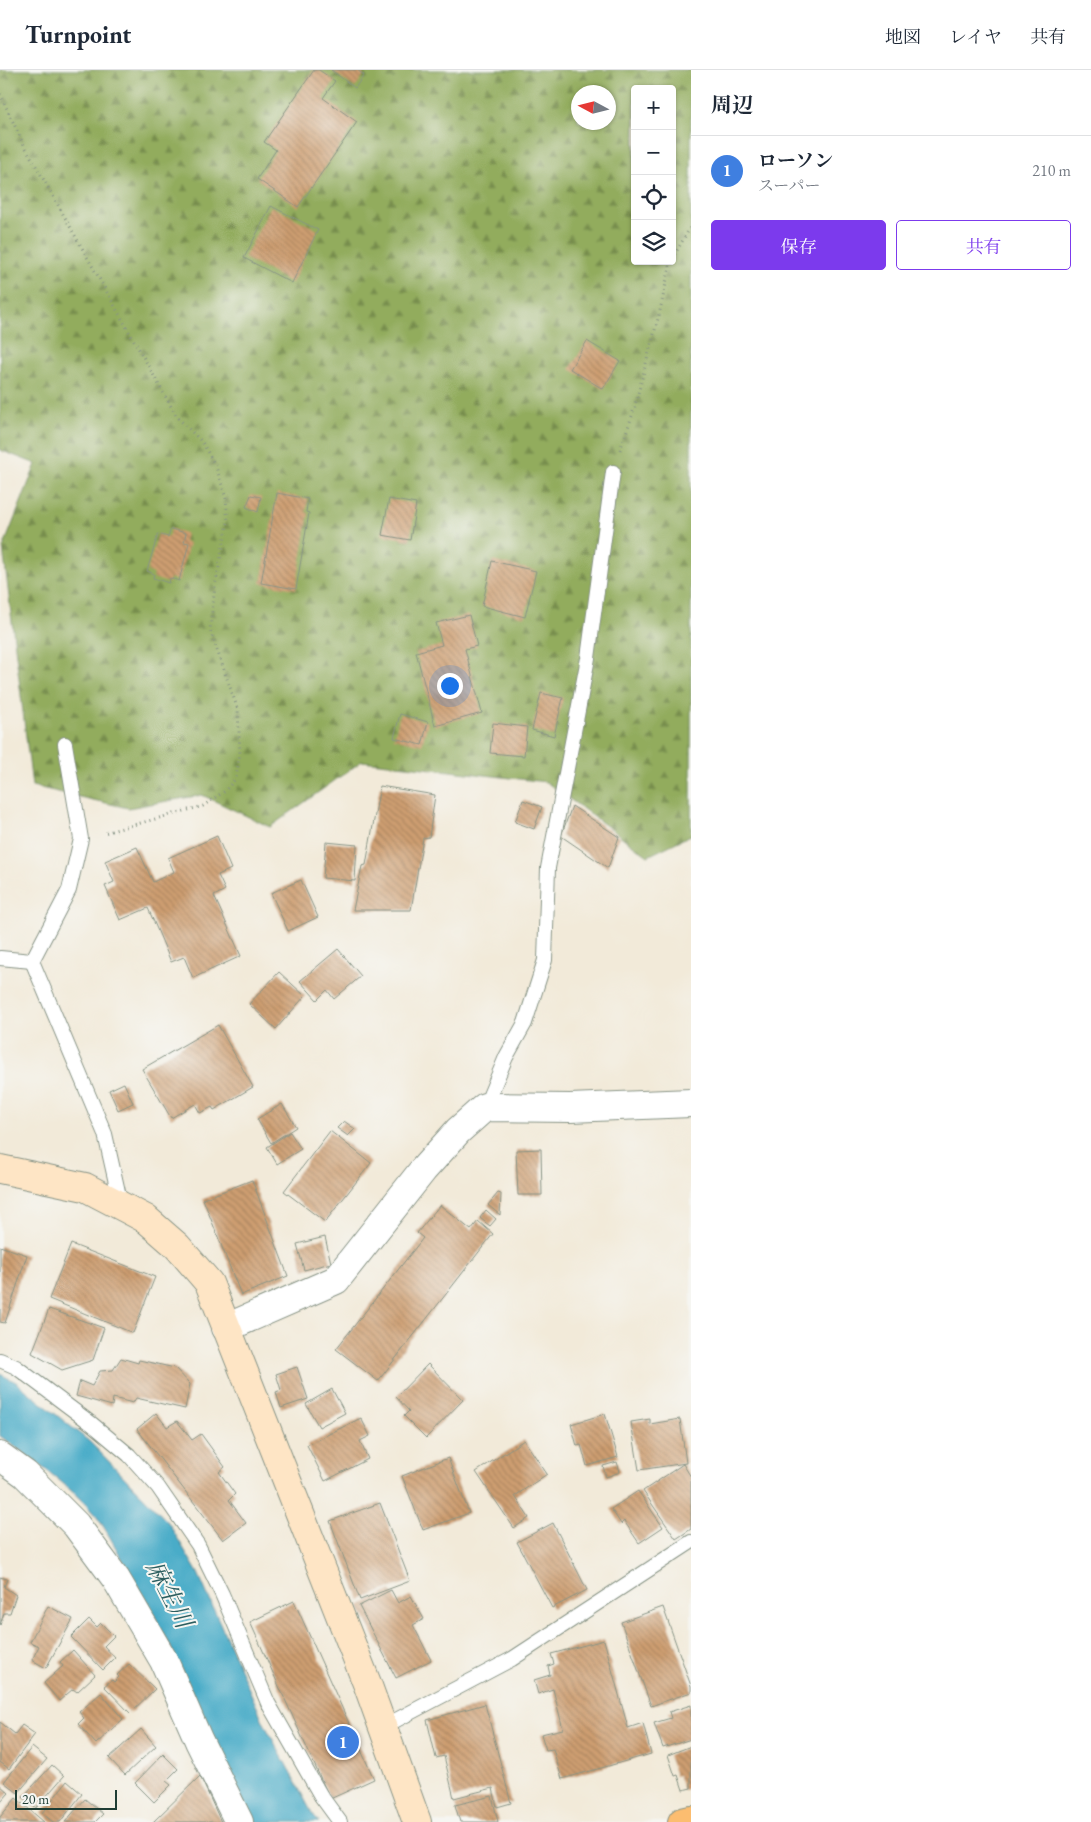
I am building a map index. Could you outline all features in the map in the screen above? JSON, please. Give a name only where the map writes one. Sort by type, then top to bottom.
[{"type":"main road","points":[[682,1822],[691,1820]]},
{"type":"street","points":[[226,1328],[336,1280],[424,1170],[458,1131],[485,1107],[570,1108],[691,1104]]},
{"type":"street","points":[[0,1170],[85,1187],[146,1219],[183,1253],[209,1283],[383,1727],[417,1822]]},
{"type":"street","points":[[0,1456],[25,1474],[76,1525],[116,1579],[164,1661],[199,1741],[239,1822]]},
{"type":"lane","points":[[485,1107],[506,1057],[525,1023],[545,960],[548,868],[588,658],[613,472]]},
{"type":"lane","points":[[32,961],[69,890],[81,839],[65,744]]},
{"type":"lane","points":[[0,958],[32,961]]},
{"type":"lane","points":[[32,961],[105,1134],[121,1206]]},
{"type":"lane","points":[[0,1360],[16,1367],[92,1424],[129,1455],[158,1488],[198,1546],[222,1594],[268,1703],[321,1796],[340,1822]]},
{"type":"lane","points":[[383,1727],[512,1659],[691,1542]]},
{"type":"path","points":[[0,94],[22,141],[177,417],[202,442],[216,467],[226,498],[228,522],[215,586],[210,630],[238,710],[240,753],[236,778],[225,791],[203,806],[81,839]]},
{"type":"path","points":[[676,253],[691,226]]},
{"type":"path","points":[[613,472],[632,416],[671,265]]},
{"type":"green space","points":[[0,70],[691,70],[691,835],[648,856],[546,782],[362,761],[270,827],[202,795],[128,808],[32,786],[3,548],[36,464],[0,450]]},
{"type":"water","name":"麻生川","points":[[0,1374],[16,1382],[90,1442],[168,1522],[198,1573],[264,1723],[312,1813],[319,1822],[253,1822],[160,1627],[104,1527],[86,1504],[63,1483],[0,1436]]},
{"type":"building","points":[[314,70],[319,70],[335,81],[323,98],[357,122],[298,207],[257,179],[276,150],[264,142]]},
{"type":"building","points":[[331,70],[357,70],[364,75],[355,88]]},
{"type":"building","points":[[271,206],[318,230],[292,283],[244,258]]},
{"type":"building","points":[[587,341],[620,361],[603,389],[570,369]]},
{"type":"building","points":[[277,493],[308,499],[306,512],[309,513],[296,589],[261,583]]},
{"type":"building","points":[[251,495],[261,497],[258,512],[246,507]]},
{"type":"building","points":[[389,499],[416,504],[410,540],[382,535]]},
{"type":"building","points":[[171,529],[186,533],[184,542],[189,543],[179,581],[170,578],[169,583],[153,578],[154,574],[147,571],[158,534],[168,537]]},
{"type":"building","points":[[492,561],[536,571],[525,617],[482,606]]},
{"type":"building","points":[[469,615],[477,646],[465,649],[482,713],[435,726],[416,652],[442,645],[436,623]]},
{"type":"building","points":[[541,693],[563,698],[554,736],[532,730]]},
{"type":"building","points":[[400,714],[428,722],[422,745],[394,738]]},
{"type":"building","points":[[493,723],[527,727],[524,756],[490,753]]},
{"type":"building","points":[[380,786],[435,795],[429,837],[423,838],[411,910],[353,910],[362,866],[366,865]]},
{"type":"building","points":[[523,800],[542,807],[534,829],[515,822]]},
{"type":"building","points":[[572,806],[619,837],[608,868],[561,836]]},
{"type":"building","points":[[217,836],[231,869],[218,875],[225,890],[214,896],[241,956],[193,978],[184,957],[171,962],[148,908],[120,920],[105,886],[114,882],[105,861],[137,847],[153,882],[174,872],[168,858]]},
{"type":"building","points":[[326,842],[357,845],[355,881],[323,878]]},
{"type":"building","points":[[301,880],[318,917],[288,931],[271,893]]},
{"type":"building","points":[[338,949],[361,976],[334,999],[327,990],[317,1000],[300,981]]},
{"type":"building","points":[[279,972],[305,996],[276,1029],[249,1004]]},
{"type":"building","points":[[218,1025],[253,1087],[214,1110],[212,1107],[200,1113],[195,1104],[171,1118],[142,1069]]},
{"type":"building","points":[[124,1083],[133,1103],[118,1110],[109,1090]]},
{"type":"building","points":[[282,1104],[296,1127],[271,1143],[257,1119]]},
{"type":"building","points":[[344,1121],[355,1129],[348,1136],[337,1128]]},
{"type":"building","points":[[330,1131],[371,1163],[325,1222],[284,1191]]},
{"type":"building","points":[[290,1132],[301,1149],[277,1164],[267,1147]]},
{"type":"building","points":[[541,1149],[542,1195],[518,1195],[516,1150]]},
{"type":"building","points":[[252,1180],[288,1276],[241,1295],[203,1199]]},
{"type":"building","points":[[498,1193],[501,1194],[500,1215],[488,1205]]},
{"type":"building","points":[[440,1205],[471,1230],[478,1221],[493,1234],[378,1381],[336,1349],[423,1238],[417,1233]]},
{"type":"building","points":[[486,1210],[496,1219],[490,1226],[480,1218]]},
{"type":"building","points":[[325,1237],[331,1263],[304,1270],[297,1244]]},
{"type":"building","points":[[71,1244],[155,1277],[133,1333],[49,1299]]},
{"type":"building","points":[[0,1246],[27,1255],[5,1323],[0,1322]]},
{"type":"building","points":[[49,1309],[104,1328],[93,1360],[62,1370],[32,1353]]},
{"type":"building","points":[[121,1358],[138,1363],[139,1360],[175,1368],[190,1384],[185,1409],[136,1398],[133,1403],[113,1398],[112,1406],[76,1396],[80,1381],[92,1386],[100,1371],[113,1370]]},
{"type":"building","points":[[428,1364],[463,1400],[426,1438],[404,1416],[409,1411],[396,1397]]},
{"type":"building","points":[[297,1367],[308,1399],[281,1408],[276,1392],[281,1390],[276,1374]]},
{"type":"building","points":[[332,1389],[345,1413],[319,1427],[306,1404]]},
{"type":"building","points":[[156,1413],[167,1427],[177,1421],[192,1440],[201,1434],[225,1467],[219,1472],[235,1494],[229,1500],[246,1523],[223,1540],[137,1429]]},
{"type":"building","points":[[605,1414],[618,1457],[587,1466],[581,1445],[577,1446],[571,1424]]},
{"type":"building","points":[[361,1418],[370,1436],[360,1441],[368,1459],[325,1481],[307,1445]]},
{"type":"building","points":[[650,1419],[650,1424],[680,1419],[686,1463],[639,1470],[631,1422]]},
{"type":"building","points":[[524,1440],[547,1474],[515,1496],[529,1518],[514,1528],[476,1472]]},
{"type":"building","points":[[448,1458],[469,1513],[423,1530],[402,1476]]},
{"type":"building","points":[[617,1462],[620,1472],[606,1477],[603,1466]]},
{"type":"building","points":[[683,1464],[691,1477],[691,1529],[676,1539],[643,1491]]},
{"type":"building","points":[[638,1491],[663,1527],[639,1543],[624,1521],[621,1524],[611,1509]]},
{"type":"building","points":[[380,1503],[410,1581],[360,1600],[330,1521]]},
{"type":"building","points":[[553,1523],[587,1590],[552,1608],[517,1542]]},
{"type":"building","points":[[0,1577],[7,1579],[4,1587],[16,1595],[10,1613],[4,1613],[0,1625]]},
{"type":"building","points":[[391,1590],[398,1603],[411,1596],[424,1619],[413,1625],[431,1660],[396,1678],[359,1606]]},
{"type":"building","points":[[294,1601],[374,1779],[330,1799],[250,1622]]},
{"type":"building","points":[[48,1606],[73,1619],[46,1668],[32,1660],[39,1646],[30,1642]]},
{"type":"building","points":[[663,1607],[691,1686],[691,1692],[651,1706],[621,1622]]},
{"type":"building","points":[[89,1619],[97,1627],[101,1623],[114,1636],[104,1646],[115,1658],[103,1670],[71,1637]]},
{"type":"building","points":[[604,1640],[628,1728],[643,1723],[651,1754],[562,1779],[553,1749],[546,1750],[541,1734],[563,1729],[553,1689],[538,1694],[534,1680],[550,1675],[548,1666],[554,1664],[551,1654]]},
{"type":"building","points":[[73,1650],[95,1675],[77,1692],[73,1689],[59,1701],[44,1683],[63,1666],[60,1662]]},
{"type":"building","points":[[129,1664],[155,1689],[130,1713],[104,1686],[112,1680],[114,1682],[119,1677],[117,1675]]},
{"type":"building","points":[[101,1693],[123,1719],[96,1744],[78,1724],[84,1718],[79,1712]]},
{"type":"building","points":[[485,1704],[511,1803],[497,1807],[493,1788],[454,1798],[444,1756],[436,1758],[427,1720]]},
{"type":"building","points":[[691,1705],[691,1739],[663,1748],[654,1723],[671,1718],[669,1712]]},
{"type":"building","points":[[0,1722],[15,1734],[22,1725],[35,1734],[9,1769],[0,1762]]},
{"type":"building","points":[[141,1729],[156,1746],[125,1775],[109,1758]]},
{"type":"building","points":[[691,1746],[691,1788],[683,1790],[678,1775],[675,1776],[668,1755]]},
{"type":"building","points":[[32,1747],[47,1759],[18,1793],[4,1782]]},
{"type":"building","points":[[163,1754],[178,1769],[166,1781],[171,1785],[154,1802],[135,1783]]},
{"type":"building","points":[[52,1765],[64,1776],[36,1808],[23,1797]]},
{"type":"building","points":[[200,1776],[221,1822],[153,1822]]},
{"type":"building","points":[[67,1781],[82,1794],[60,1822],[53,1822],[42,1813]]},
{"type":"building","points":[[0,1785],[9,1793],[0,1803]]},
{"type":"building","points":[[492,1796],[498,1822],[460,1822],[455,1805]]},
{"type":"building","points":[[16,1798],[44,1822],[0,1822],[0,1817]]},
{"type":"building","points":[[85,1799],[103,1814],[95,1822],[65,1822]]},
{"type":"place","name":"ローソン","points":[[343,1742]]}]
